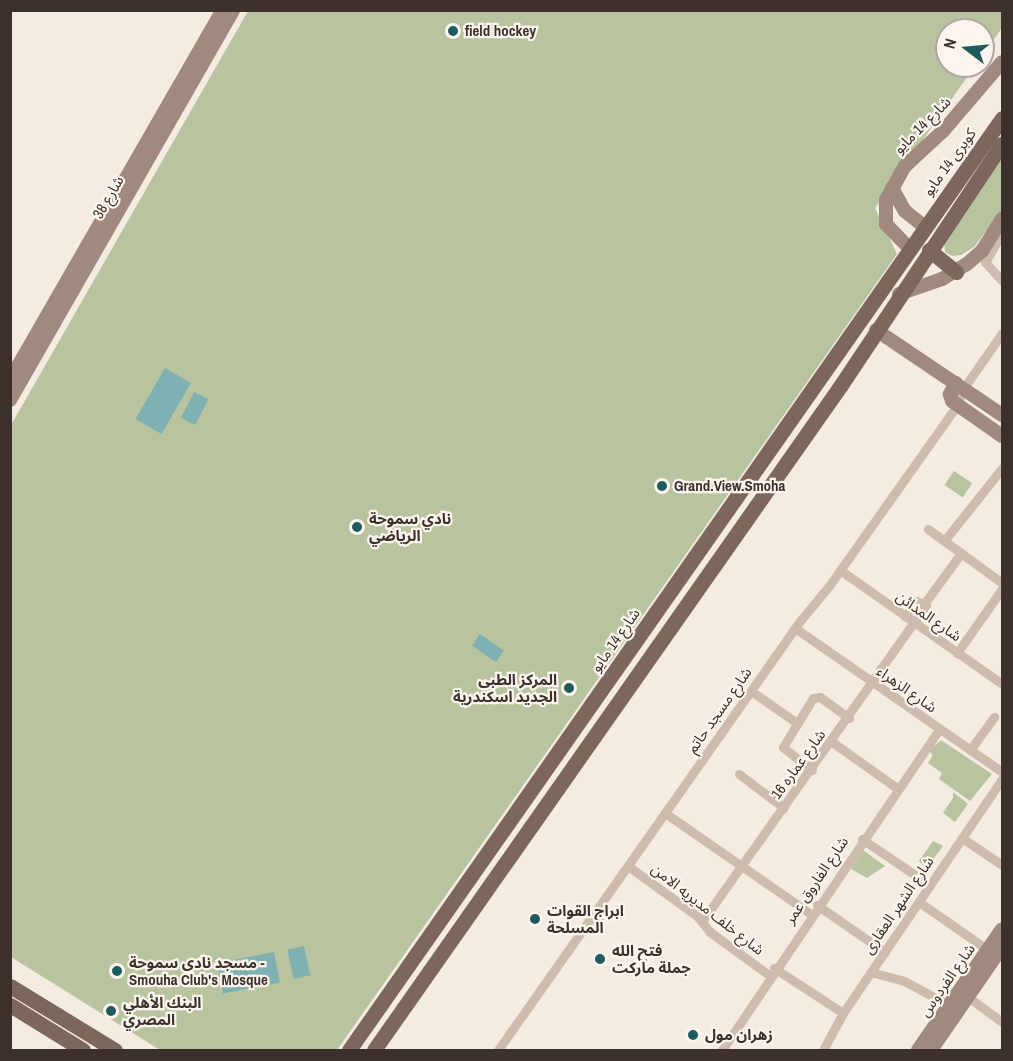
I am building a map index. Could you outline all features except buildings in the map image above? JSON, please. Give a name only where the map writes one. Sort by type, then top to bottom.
[{"type":"main road","name":"كوبرى 14 مايو","points":[[924,226],[1002,118]]},
{"type":"main road","points":[[374,1050],[536,822],[1002,144]]},
{"type":"main road","name":"شارع 14 مايو","points":[[349,1050],[924,226]]},
{"type":"main road","points":[[929,250],[956,272]]},
{"type":"main road","points":[[520,808],[527,819],[536,822]]},
{"type":"main road","points":[[10,986],[115,1050]]},
{"type":"main road","points":[[12,1009],[81,1050]]},
{"type":"street","name":"شارع 38","points":[[10,400],[223,10]]},
{"type":"street","name":"شارع 38","points":[[10,380],[233,10]]},
{"type":"street","name":"شارع 14 مايو","points":[[910,249],[896,238],[884,215],[892,188],[905,166],[944,130],[1002,62]]},
{"type":"street","points":[[892,188],[905,211],[924,226]]},
{"type":"street","points":[[899,294],[956,272],[982,251],[1002,219]]},
{"type":"street","points":[[1002,233],[985,261],[1002,281]]},
{"type":"street","points":[[876,330],[1002,415]]},
{"type":"street","points":[[1002,333],[950,396],[957,405],[1002,436]]},
{"type":"street","name":"شارع مسجد حاتم","points":[[498,1050],[795,628],[840,570],[957,405]]},
{"type":"street","points":[[944,541],[1002,468]]},
{"type":"street","points":[[928,529],[1002,583]]},
{"type":"street","points":[[905,617],[916,601],[924,604],[961,553]]},
{"type":"street","name":"شارع المدائن","points":[[840,570],[1002,684]]},
{"type":"street","points":[[957,653],[1002,589]]},
{"type":"street","name":"شارع عماره 16","points":[[703,920],[915,624],[926,608],[924,604]]},
{"type":"street","name":"شارع الزهراء","points":[[795,628],[1002,772]]},
{"type":"street","points":[[751,691],[797,723]]},
{"type":"street","points":[[812,770],[783,747],[816,696],[849,718]]},
{"type":"street","points":[[970,750],[994,717]]},
{"type":"street","name":"شارع الفاروق عمر","points":[[722,1050],[817,905],[939,729]]},
{"type":"street","points":[[832,742],[897,788]]},
{"type":"street","points":[[739,774],[784,808]]},
{"type":"street","name":"شارع الشهر العقارى","points":[[823,1050],[843,1013],[1002,778]]},
{"type":"street","points":[[665,813],[811,914]]},
{"type":"street","points":[[962,838],[1002,865]]},
{"type":"street","points":[[862,839],[930,885]]},
{"type":"street","name":"شارع خلف مديريه الامن","points":[[628,866],[703,920],[710,932],[772,972],[843,1013]]},
{"type":"street","points":[[919,902],[995,951]]},
{"type":"street","points":[[817,905],[885,952]]},
{"type":"street","name":"شارع الفردوس","points":[[931,1050],[968,997],[995,951],[1002,928]]},
{"type":"street","name":"شارع الفردوس","points":[[918,1050],[949,1005],[995,951]]},
{"type":"street","points":[[871,972],[904,981],[949,1005]]},
{"type":"street","points":[[968,997],[1002,1022]]},
{"type":"green space","name":"نادي سموحة الرياضي","points":[[248,11],[1002,11],[1002,28],[995,38],[995,18],[935,18],[935,78],[967,78],[875,208],[897,254],[337,1050],[160,1050],[11,957],[11,425]]},
{"type":"green space","points":[[1002,158],[1002,210],[974,247],[961,255],[952,256],[945,252],[944,242]]},
{"type":"green space","points":[[954,471],[972,483],[963,497],[944,485]]},
{"type":"green space","points":[[941,740],[992,774],[970,801],[939,779],[942,773],[928,763],[933,755],[929,751]]},
{"type":"green space","points":[[953,792],[968,804],[955,822],[943,813],[953,798]]},
{"type":"green space","points":[[933,841],[943,846],[926,869],[919,861]]},
{"type":"green space","points":[[863,850],[885,866],[867,878],[851,869]]},
{"type":"water","points":[[165,368],[191,383],[161,434],[136,419]]},
{"type":"water","points":[[194,392],[208,399],[195,425],[181,418]]},
{"type":"water","points":[[480,634],[504,651],[496,662],[472,645]]},
{"type":"water","points":[[304,946],[310,975],[294,979],[287,950]]},
{"type":"water","points":[[274,952],[280,982],[223,993],[217,963]]},
{"type":"place","name":"field hockey","points":[[453,31]]},
{"type":"place","name":"Grand.View.Smoha","points":[[662,486]]},
{"type":"place","name":"نادي سموحة الرياضي","points":[[357,527]]},
{"type":"place","name":"المركز الطبى الجديد اسكندرية","points":[[569,688]]},
{"type":"place","name":"ابراج القوات المسلحة","points":[[535,919]]},
{"type":"place","name":"فتح الله جملة ماركت","points":[[600,959]]},
{"type":"place","name":"مسجد نادى سموحة - Smouha Club's Mosque","points":[[117,971]]},
{"type":"place","name":"البنك الأهلي المصري","points":[[111,1011]]},
{"type":"place","name":"زهران مول","points":[[693,1035]]}]
